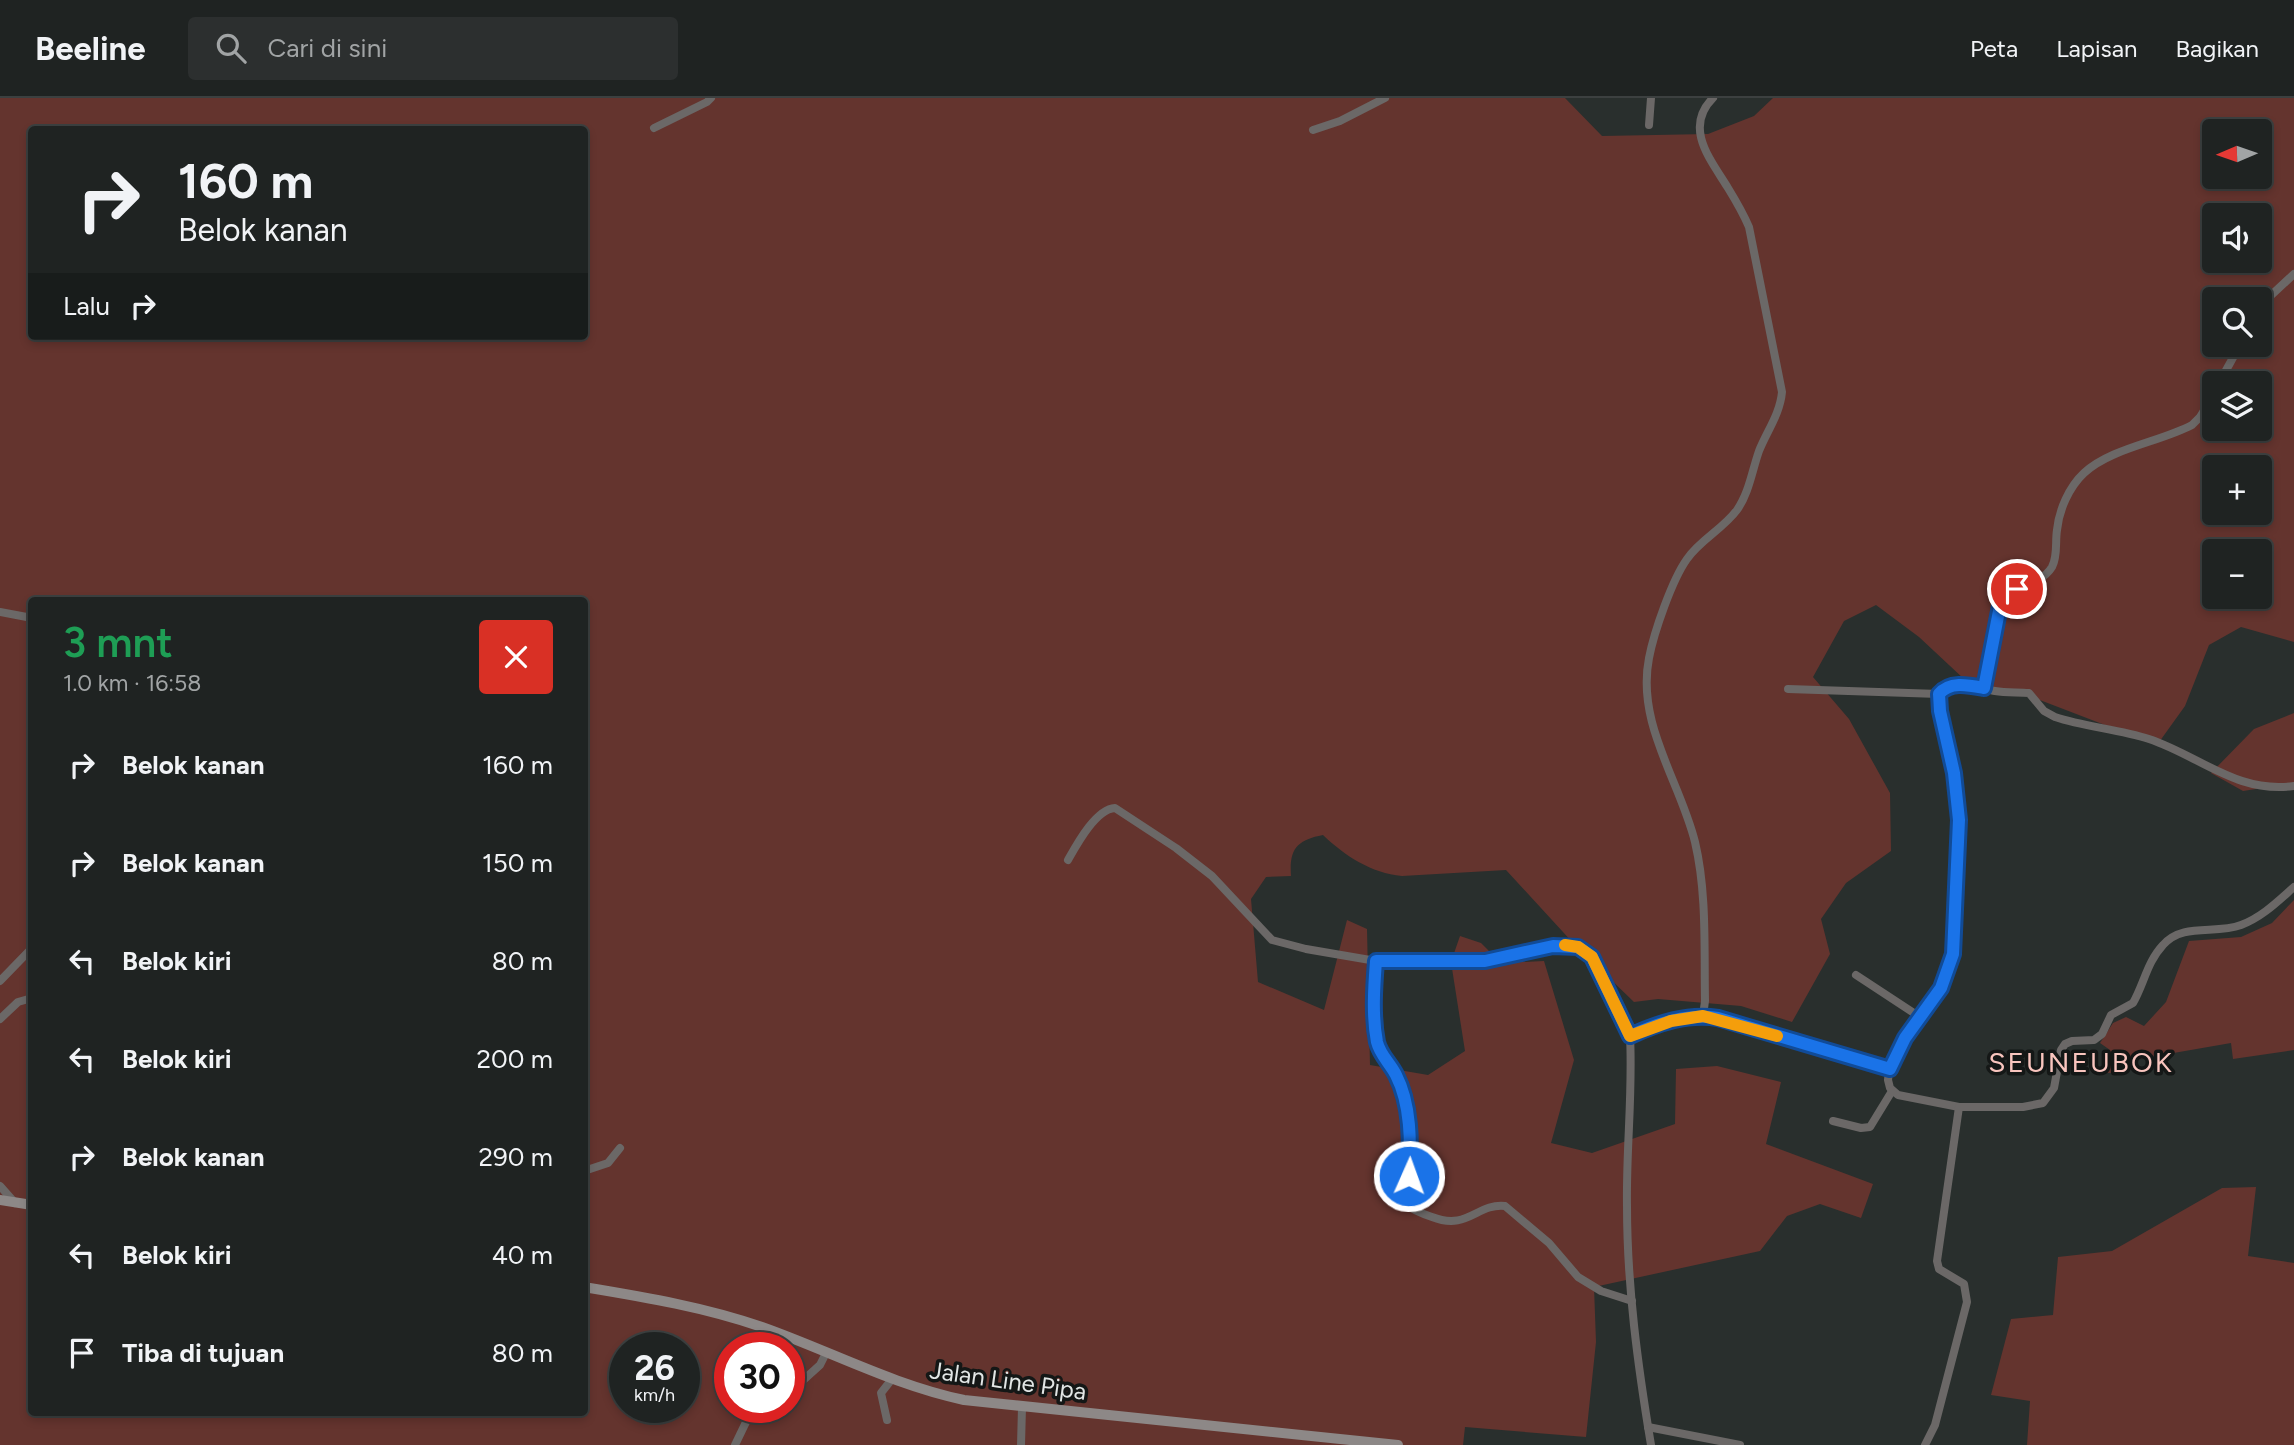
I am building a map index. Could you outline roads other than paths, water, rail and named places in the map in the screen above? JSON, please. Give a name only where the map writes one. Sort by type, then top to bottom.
[{"type":"main road","points":[[0,1200],[28,1205]]},
{"type":"main road","name":"Jalan Line Pipa","points":[[588,1288],[701,1309],[761,1327],[925,1392],[964,1400],[1398,1445]]},
{"type":"street","points":[[654,128],[707,102],[710,98]]},
{"type":"street","points":[[1313,130],[1340,121],[1385,98]]},
{"type":"street","points":[[1649,125],[1651,98]]},
{"type":"street","points":[[1703,1016],[1703,893],[1699,864],[1686,813],[1655,735],[1648,691],[1648,662],[1683,565],[1691,553],[1729,519],[1746,494],[1760,450],[1778,411],[1782,392],[1749,228],[1702,143],[1700,119],[1712,98]]},
{"type":"street","points":[[2272,294],[2294,274]]},
{"type":"street","points":[[1984,688],[2002,601],[2006,595],[2043,576],[2052,567],[2058,520],[2066,499],[2078,480],[2086,471],[2106,460],[2192,425],[2202,414]]},
{"type":"street","points":[[0,612],[28,617]]},
{"type":"street","points":[[1939,694],[1944,688],[1954,685],[2029,693],[2044,711],[2055,717],[2157,742],[2246,783],[2264,788],[2294,786]]},
{"type":"street","points":[[1788,689],[1939,694]]},
{"type":"street","points":[[1939,694],[1958,796],[1959,852],[1953,954],[1941,988],[1899,1048],[1888,1080],[1892,1091],[1906,1097],[1959,1107],[2023,1107],[2043,1103],[2054,1088],[2065,1044],[2099,1037],[2111,1015],[2133,1003],[2146,971],[2165,942],[2183,932],[2239,926],[2261,915],[2294,887]]},
{"type":"street","points":[[1068,860],[1103,810],[1115,808],[1176,848],[1212,876],[1272,940],[1376,961],[1485,961],[1553,946],[1578,947],[1592,957],[1630,1036],[1632,1082],[1627,1209],[1632,1301],[1651,1445]]},
{"type":"street","points":[[0,981],[28,952]]},
{"type":"street","points":[[1376,961],[1374,1011],[1378,1043],[1401,1085],[1407,1115],[1410,1152],[1407,1205],[1420,1213],[1450,1222],[1462,1221],[1493,1206],[1505,1206],[1549,1243],[1578,1277],[1601,1291],[1632,1301]]},
{"type":"street","points":[[1856,975],[1920,1017]]},
{"type":"street","points":[[0,1019],[18,1002],[28,999]]},
{"type":"street","points":[[1630,1036],[1671,1021],[1703,1016],[1718,1018],[1890,1069]]},
{"type":"street","points":[[1833,1121],[1861,1128],[1870,1127],[1892,1091]]},
{"type":"street","points":[[1925,1445],[1935,1425],[1967,1302],[1964,1284],[1940,1269],[1937,1261],[1959,1107]]},
{"type":"street","points":[[588,1170],[608,1163],[620,1148]]},
{"type":"street","points":[[0,1186],[15,1203]]},
{"type":"street","points":[[805,1378],[820,1365],[827,1353]]},
{"type":"street","points":[[887,1420],[881,1393],[892,1380]]},
{"type":"street","points":[[1021,1445],[1022,1406]]},
{"type":"street","points":[[735,1445],[746,1423]]},
{"type":"street","points":[[1648,1427],[1740,1445]]},
{"type":"district","name":"SEUNEUBOK","points":[[2081,1062]]}]
